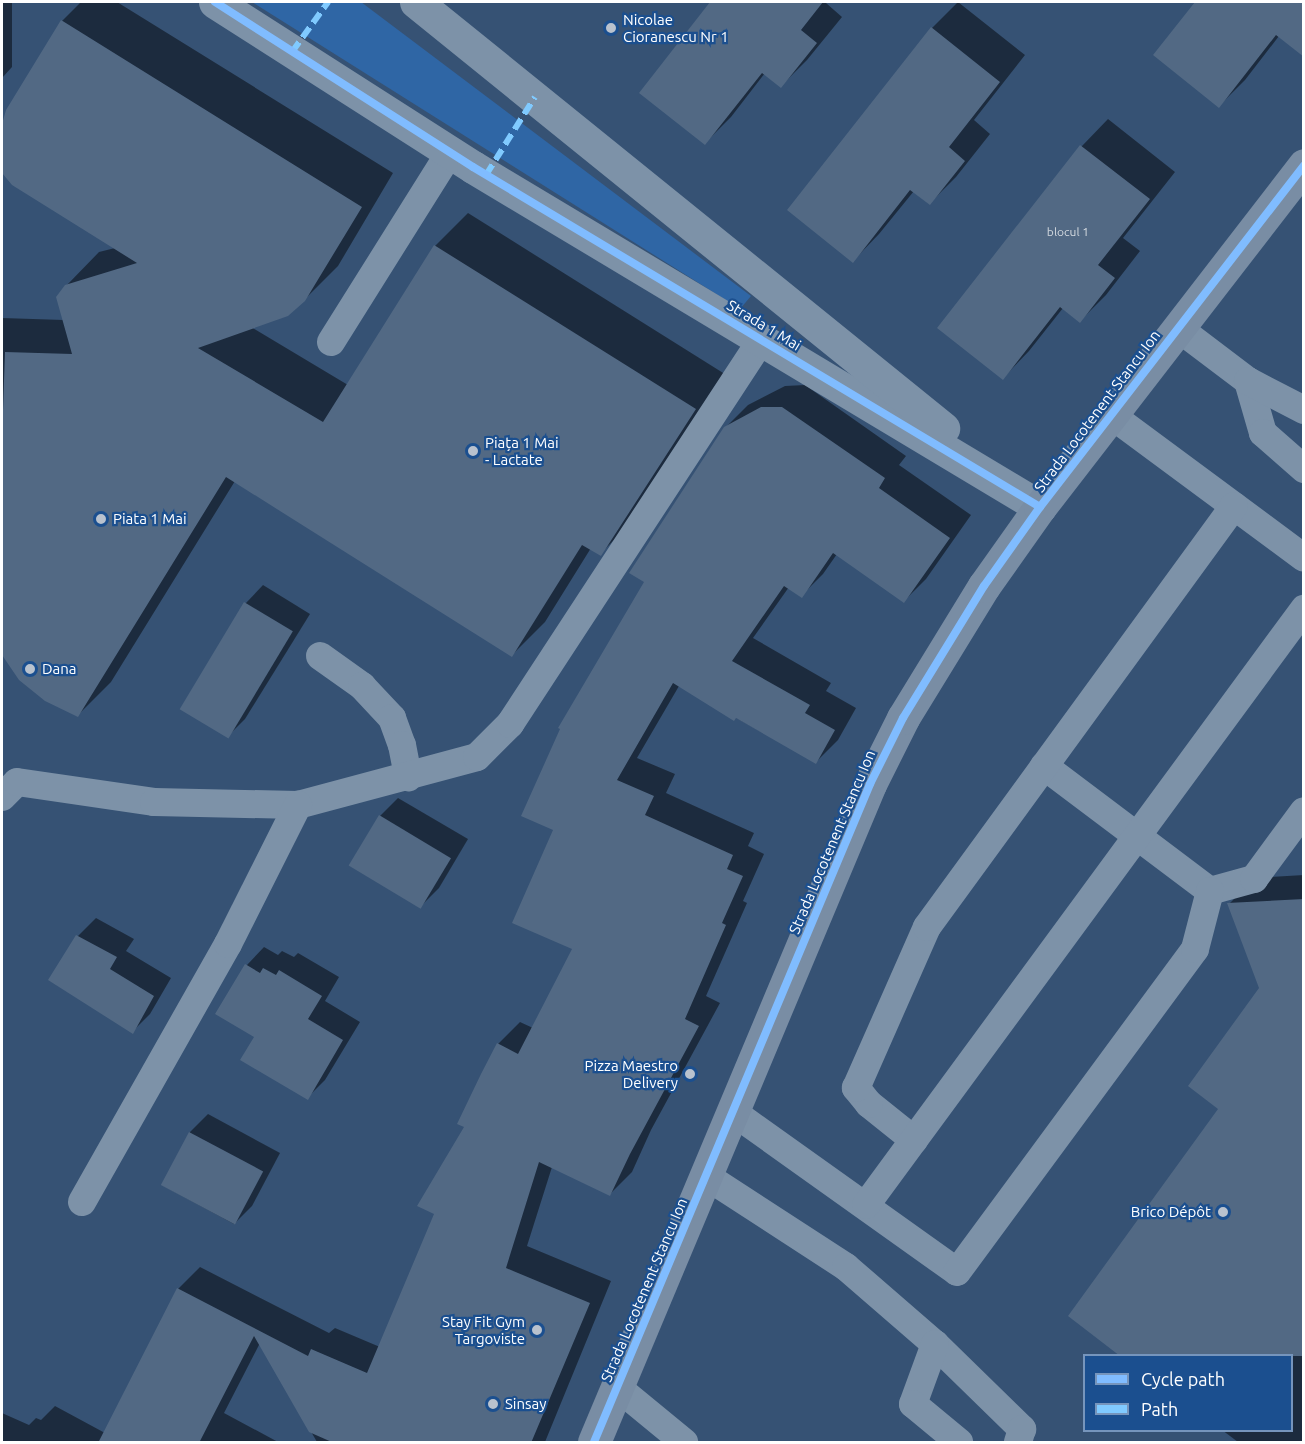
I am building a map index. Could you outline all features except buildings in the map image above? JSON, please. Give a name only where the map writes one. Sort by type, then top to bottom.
[{"type":"street","name":"Strada 1 Mai","points":[[215,2],[461,160],[1040,507]]},
{"type":"street","points":[[416,2],[1040,507]]},
{"type":"street","name":"Strada Locotenent Stancu Ion","points":[[594,1443],[870,784],[898,728],[984,586],[1040,507],[1304,165]]},
{"type":"street","points":[[762,339],[788,302]]},
{"type":"lane","points":[[331,342],[461,160]]},
{"type":"lane","points":[[1178,328],[1248,381],[1304,410]]},
{"type":"lane","points":[[2,797],[17,782],[154,802],[298,805],[477,757],[510,724],[762,339]]},
{"type":"lane","points":[[1248,381],[1263,433],[1304,469]]},
{"type":"lane","points":[[1111,415],[1304,558]]},
{"type":"lane","points":[[914,1140],[869,1104],[856,1088],[927,927],[1234,506]]},
{"type":"lane","points":[[866,1205],[1304,609]]},
{"type":"lane","points":[[320,656],[362,686],[392,718],[402,745],[408,777]]},
{"type":"lane","points":[[1044,766],[1210,891]]},
{"type":"lane","points":[[82,1202],[228,944],[298,805]]},
{"type":"lane","points":[[1210,891],[1254,879],[1304,811]]},
{"type":"lane","points":[[733,1112],[957,1272],[1195,949],[1210,891]]},
{"type":"lane","points":[[706,1176],[846,1267],[935,1344],[1022,1429],[1018,1443]]},
{"type":"lane","points":[[935,1344],[913,1404],[959,1443]]},
{"type":"lane","points":[[617,1387],[684,1443]]},
{"type":"shaded area","points":[[252,2],[361,2],[751,296],[740,309]]},
{"type":"marked path","points":[[292,52],[328,2]]},
{"type":"marked path","points":[[486,175],[535,97]]},
{"type":"cycle path","points":[[215,2],[473,167],[1040,507]]},
{"type":"cycle path","points":[[594,1442],[870,784],[903,718],[984,586],[1040,507],[1304,165]]},
{"type":"place","name":"Nicolae Cioranescu Nr 1","points":[[611,28]]},
{"type":"place","name":"Piața 1 Mai - Lactate","points":[[473,451]]},
{"type":"place","name":"Piata 1 Mai","points":[[101,519]]},
{"type":"place","name":"Dana","points":[[30,669]]},
{"type":"place","name":"Pizza Maestro Delivery","points":[[690,1074]]},
{"type":"place","name":"Brico Dépôt","points":[[1223,1212]]},
{"type":"place","name":"Stay Fit Gym Targoviste","points":[[537,1330]]},
{"type":"place","name":"Sinsay","points":[[493,1404]]}]
